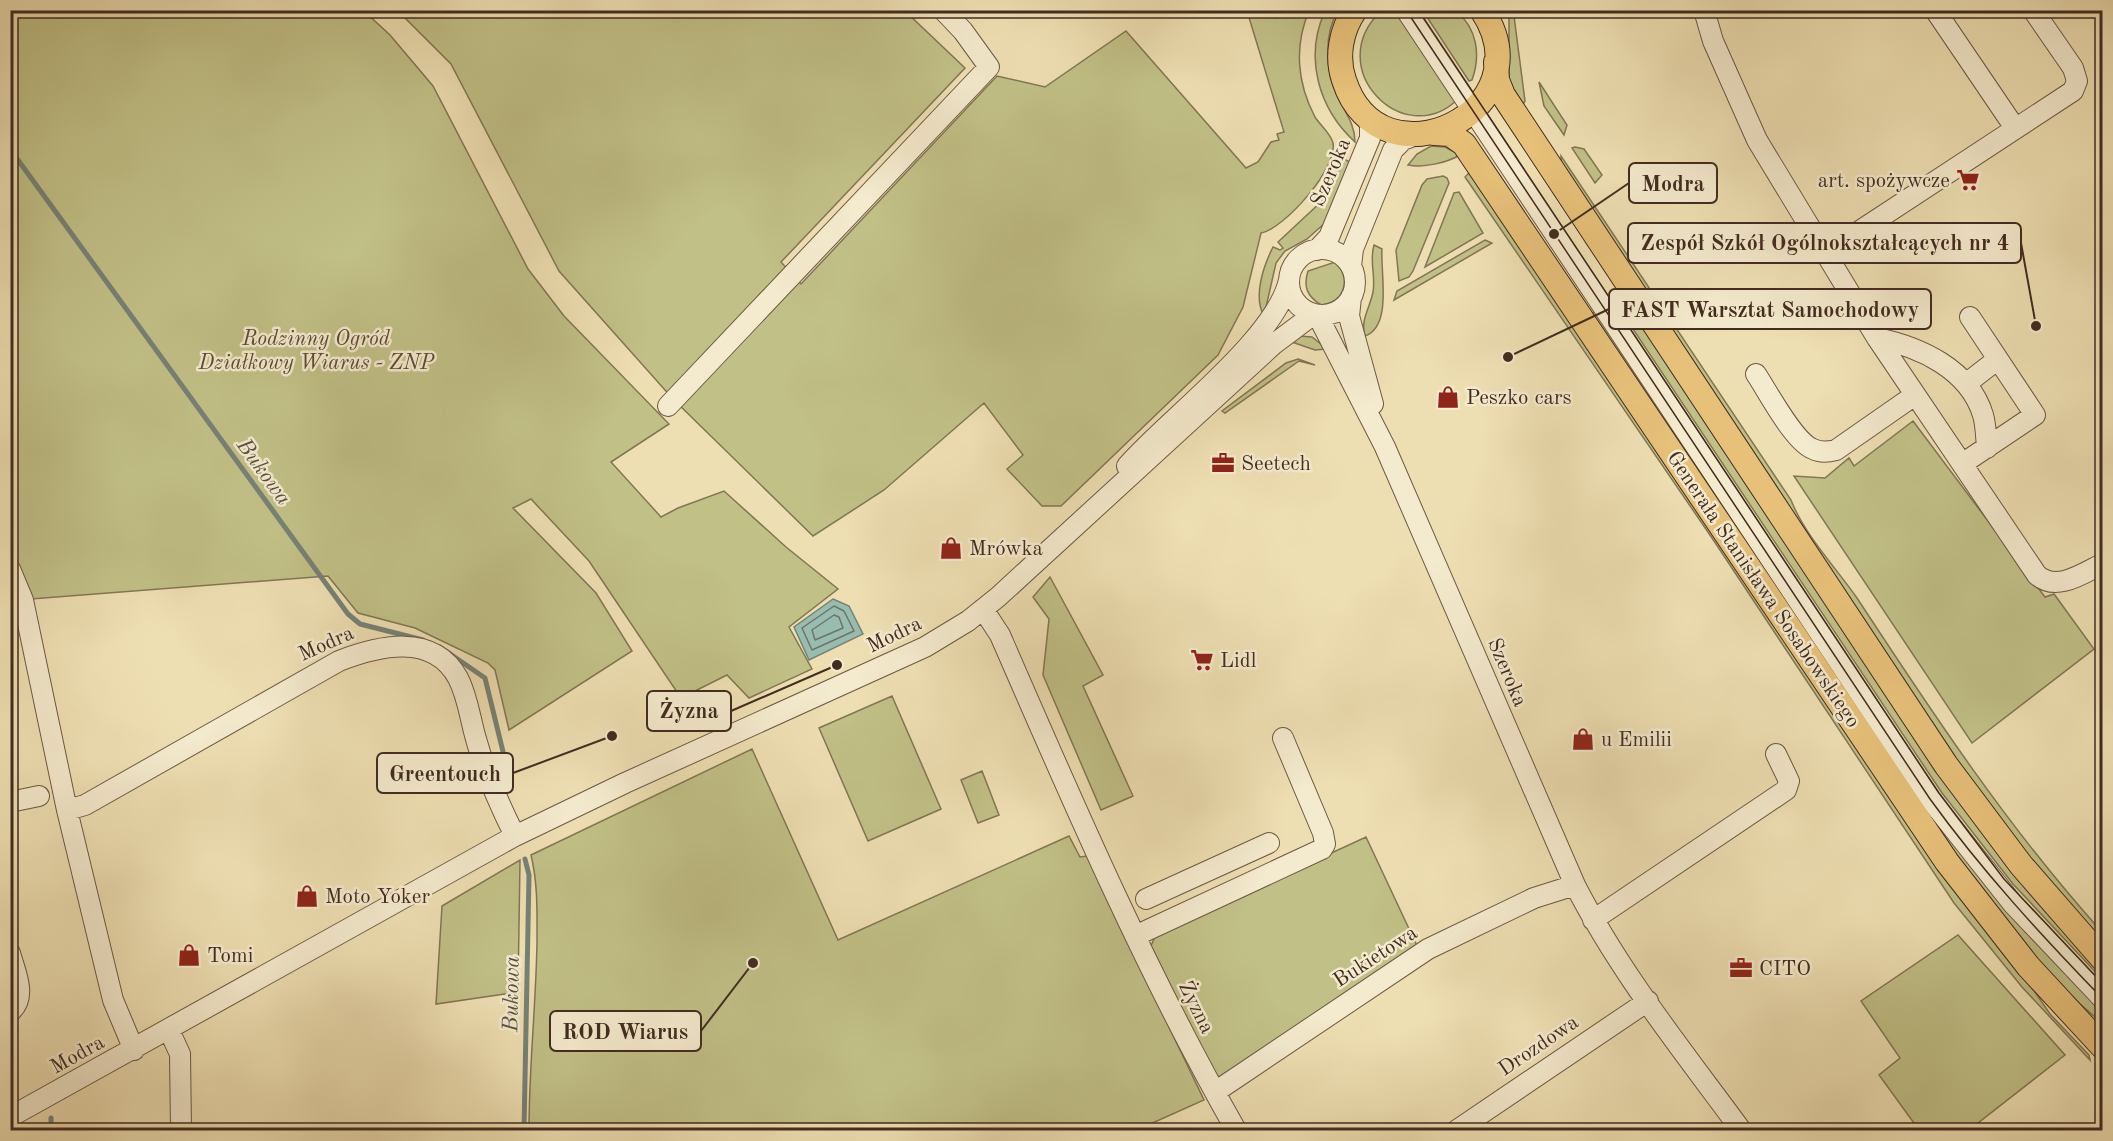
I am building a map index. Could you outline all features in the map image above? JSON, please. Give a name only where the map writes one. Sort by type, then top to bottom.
[{"type":"main road","points":[[1355,10],[1345,29],[1340,57],[1346,86],[1361,110]]},
{"type":"main road","points":[[1434,132],[1483,119],[1494,73],[1495,22],[1482,10]]},
{"type":"main road","points":[[1494,73],[1503,95],[1937,752],[2021,865],[2103,958]]},
{"type":"main road","name":"Generała Stanisława Sosabowskiego","points":[[1361,110],[1384,127],[1450,134],[1464,144],[1947,862],[2028,966],[2103,1046]]},
{"type":"street","points":[[668,406],[989,67],[963,31],[943,10]]},
{"type":"street","points":[[1406,10],[1483,119],[1939,793],[2004,879],[2103,983]]},
{"type":"street","points":[[1418,10],[1483,119],[1948,824],[2024,916],[2103,998]]},
{"type":"street","points":[[1704,10],[1713,41],[1757,140],[1877,338],[2037,575],[2044,581],[2054,583],[2069,580],[2103,564]]},
{"type":"street","points":[[1935,10],[2015,128]]},
{"type":"street","points":[[1826,253],[2073,91],[2077,81],[2073,68],[2034,10]]},
{"type":"street","name":"Szeroka","points":[[1317,250],[1330,235],[1370,138],[1370,123],[1361,110]]},
{"type":"street","points":[[1351,266],[1337,253],[1317,250],[1298,259],[1289,280],[1296,302],[1314,314],[1334,313],[1351,297],[1355,284],[1351,266],[1353,249],[1393,150],[1403,140],[1434,132]]},
{"type":"street","name":"Modra","points":[[1073,527],[1147,444],[1257,336],[1280,304],[1289,280]]},
{"type":"street","name":"Szeroka","points":[[1351,297],[1349,316],[1382,442]]},
{"type":"street","name":"Szeroka","points":[[1314,314],[1321,322],[1382,442],[1575,885],[1593,920],[1741,1131]]},
{"type":"street","name":"Modra","points":[[10,1117],[515,836],[625,783],[916,651],[952,632],[983,609],[1157,454],[1274,344],[1314,314]]},
{"type":"street","points":[[1962,464],[2035,415],[1970,317]]},
{"type":"street","points":[[1877,338],[1901,343],[1938,361],[1967,383],[1983,415],[1987,448]]},
{"type":"street","points":[[1967,383],[1998,359]]},
{"type":"street","points":[[1756,374],[1800,439],[1810,449],[1823,452],[1836,450],[1915,395]]},
{"type":"street","name":"Modra","points":[[10,569],[23,600],[67,810],[113,1000],[134,1050]]},
{"type":"street","name":"Żyzna","points":[[983,609],[1000,635],[1135,936],[1236,1131]]},
{"type":"street","name":"Modra","points":[[67,810],[85,805],[324,668],[366,651],[402,645],[442,659],[458,679],[481,755],[515,836]]},
{"type":"street","points":[[1135,936],[1322,849],[1325,844],[1323,832],[1283,738]]},
{"type":"street","points":[[1593,920],[1786,790],[1789,780],[1776,754]]},
{"type":"street","points":[[10,802],[39,796]]},
{"type":"street","points":[[1146,899],[1269,843]]},
{"type":"street","name":"Bukietowa","points":[[1215,1092],[1428,949],[1534,898],[1575,885]]},
{"type":"street","points":[[1171,887],[1184,914]]},
{"type":"street","points":[[10,953],[20,993],[19,1004],[10,1012]]},
{"type":"street","name":"Drozdowa","points":[[1457,1131],[1648,1001]]},
{"type":"street","points":[[169,1030],[180,1054],[181,1131]]},
{"type":"green space","name":"Rodzinny Ogród Działkowy Wiarus - ZNP","points":[[10,11],[364,11],[390,35],[433,86],[528,269],[564,316],[669,424],[611,462],[661,517],[678,508],[724,491],[786,547],[838,589],[789,627],[812,669],[749,698],[727,675],[681,698],[589,561],[531,499],[513,508],[596,593],[632,651],[509,730],[495,670],[488,663],[415,628],[358,613],[328,576],[31,599],[10,547]]},
{"type":"green space","points":[[398,11],[905,11],[965,68],[781,262],[801,284],[997,76],[1045,87],[1126,31],[1246,168],[1258,162],[1271,142],[1279,140],[1277,134],[1284,132],[1247,11],[1272,11],[1275,18],[1295,11],[1309,11],[1301,38],[1301,78],[1315,117],[1332,140],[1332,154],[1327,167],[1308,196],[1283,221],[1261,233],[1243,307],[1218,355],[1061,506],[1042,506],[1007,469],[1023,455],[984,403],[884,490],[813,536],[673,399],[559,271],[451,64]]},
{"type":"green space","points":[[1325,11],[1338,11],[1330,30],[1328,63],[1333,86],[1351,123],[1355,142],[1332,114],[1318,81],[1316,46]]},
{"type":"green space","points":[[1381,11],[1401,11],[1458,99],[1437,113],[1415,116],[1394,109],[1377,96],[1365,78],[1360,56],[1365,33]]},
{"type":"green space","points":[[1423,11],[1456,11],[1469,25],[1476,52],[1472,80],[1469,81]]},
{"type":"green space","points":[[1509,11],[1513,11],[1514,16],[1525,101],[1522,106],[1509,85]]},
{"type":"green space","points":[[1539,82],[1567,125],[1564,135],[1544,106]]},
{"type":"green space","points":[[1431,146],[1445,147],[1460,155],[1435,164],[1408,165],[1417,154]]},
{"type":"green space","points":[[1572,148],[1584,149],[1602,175],[1595,183]]},
{"type":"green space","points":[[1561,156],[1791,500],[1812,538],[1857,598],[1973,770],[2035,853],[2102,932],[2102,945],[1989,810],[1561,165]]},
{"type":"green space","points":[[1342,158],[1350,162],[1326,222],[1307,239],[1285,251],[1276,263],[1264,316],[1259,291],[1273,247],[1280,250],[1283,248],[1278,242],[1323,200]]},
{"type":"green space","points":[[1471,171],[2050,1014],[2089,1055],[2090,1060],[2022,987],[1954,903],[1712,538],[1465,177]]},
{"type":"green space","points":[[1443,176],[1449,183],[1413,271],[1409,277],[1399,281],[1396,250],[1422,185],[1427,179]]},
{"type":"green space","points":[[1459,192],[1483,233],[1425,267],[1454,193]]},
{"type":"green space","points":[[1485,240],[1492,243],[1394,300],[1397,291]]},
{"type":"green space","points":[[1374,245],[1382,249],[1382,310],[1374,330],[1365,336],[1365,319],[1374,286],[1372,257]]},
{"type":"green space","points":[[1335,262],[1343,275],[1343,289],[1336,300],[1321,305],[1307,291],[1308,271]]},
{"type":"green space","points":[[1623,293],[2079,947],[2102,971],[2102,979],[2013,884],[1942,793],[1613,299]]},
{"type":"green space","points":[[1599,308],[1910,777],[2102,1003],[2102,1023],[2058,985],[1993,908],[1590,315]]},
{"type":"green space","points":[[1299,336],[1312,337],[1327,349],[1315,350],[1289,341]]},
{"type":"green space","points":[[1298,359],[1315,365],[1299,361],[1225,413],[1222,411],[1286,363]]},
{"type":"green space","points":[[1913,421],[2045,597],[2054,594],[2094,649],[1972,743],[1794,476],[1825,478],[1849,458],[1854,466]]},
{"type":"green space","points":[[1050,577],[1103,675],[1083,686],[1133,796],[1101,810],[1043,675],[1049,619],[1033,597]]},
{"type":"green space","points":[[892,696],[941,809],[868,841],[819,728]]},
{"type":"green space","points":[[752,749],[838,940],[1069,836],[1080,857],[1087,856],[1204,1100],[1137,1130],[529,1130],[537,942],[536,887],[531,855]]},
{"type":"green space","points":[[982,771],[999,815],[978,823],[961,780]]},
{"type":"green space","points":[[1366,837],[1418,948],[1218,1083],[1151,946],[1156,934]]},
{"type":"green space","points":[[520,860],[518,992],[436,1004],[442,906]]},
{"type":"green space","points":[[1958,935],[2065,1055],[1969,1130],[1919,1130],[1879,1075],[1900,1058],[1861,1001]]},
{"type":"water","points":[[833,599],[849,606],[863,634],[809,660],[794,627]]},
{"type":"waterway","name":"Bukowa","points":[[10,149],[348,614],[360,624],[423,640]]},
{"type":"waterway","name":"Bukowa","points":[[440,647],[485,678],[507,768]]},
{"type":"waterway","name":"Bukowa","points":[[524,1130],[529,875],[525,859]]},
{"type":"waterway","points":[[51,1118],[51,1130]]},
{"type":"tram line","points":[[1406,10],[1930,799],[1970,852],[2013,902],[2102,998]]},
{"type":"tram line","points":[[1418,10],[1939,793],[2004,879],[2102,983]]},
{"type":"place","name":"art. spożywcze","points":[[1968,180]]},
{"type":"place","name":"Modra","points":[[1554,234]]},
{"type":"place","name":"Zespół Szkół Ogólnokształcących nr 4","points":[[2036,326]]},
{"type":"place","name":"FAST Warsztat Samochodowy","points":[[1508,357]]},
{"type":"place","name":"Peszko cars","points":[[1448,397]]},
{"type":"place","name":"Seetech","points":[[1223,463]]},
{"type":"place","name":"Mrówka","points":[[951,548]]},
{"type":"place","name":"Lidl","points":[[1202,660]]},
{"type":"place","name":"Żyzna","points":[[837,665]]},
{"type":"place","name":"Greentouch","points":[[612,736]]},
{"type":"place","name":"u Emilii","points":[[1583,739]]},
{"type":"place","name":"Moto Yoker","points":[[307,896]]},
{"type":"place","name":"Tomi","points":[[189,955]]},
{"type":"place","name":"ROD Wiarus","points":[[753,963]]},
{"type":"place","name":"CITO","points":[[1741,968]]}]
